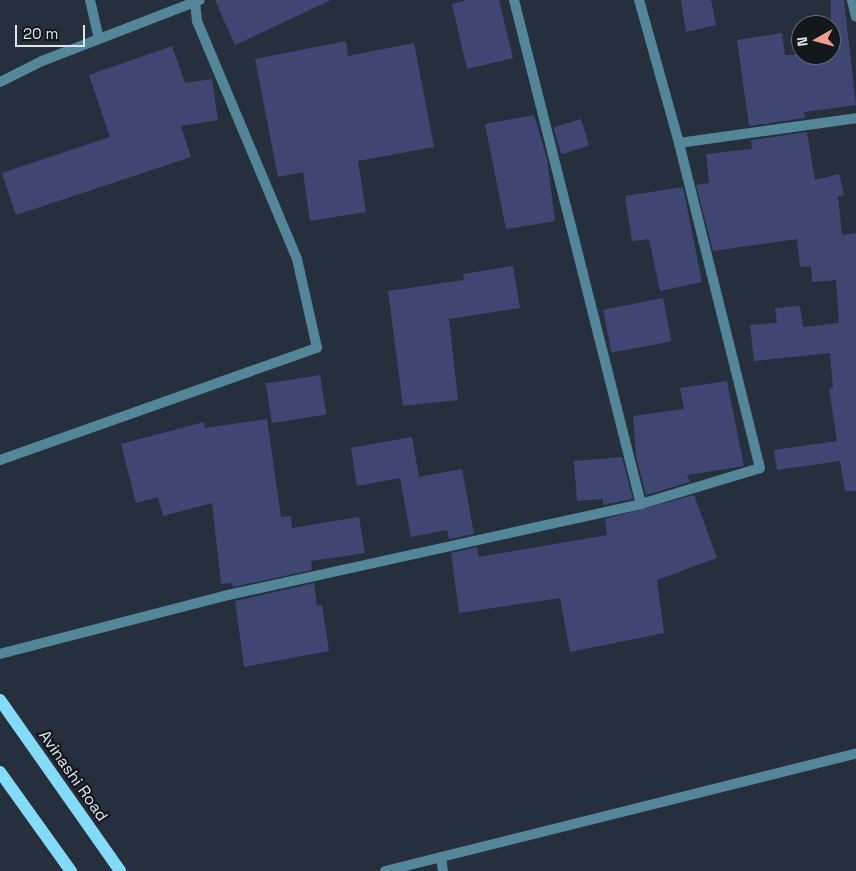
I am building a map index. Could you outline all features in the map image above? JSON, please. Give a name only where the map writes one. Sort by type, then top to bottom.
[{"type":"main road","name":"Avinashi Road","points":[[0,700],[120,871]]},
{"type":"main road","points":[[0,772],[70,871]]},
{"type":"street","points":[[90,0],[99,38]]},
{"type":"street","points":[[514,0],[641,504]]},
{"type":"street","points":[[0,654],[228,595],[641,504],[760,468],[680,143],[639,0]]},
{"type":"street","points":[[852,0],[856,18]]},
{"type":"street","points":[[0,82],[99,38],[197,1],[197,21],[298,259],[316,348],[0,460]]},
{"type":"street","points":[[680,143],[856,118]]},
{"type":"street","points":[[386,871],[856,754]]},
{"type":"street","points":[[441,857],[443,871]]},
{"type":"building","points":[[215,0],[331,0],[235,45]]},
{"type":"building","points":[[467,0],[499,0],[513,58],[467,69],[452,4]]},
{"type":"building","points":[[681,0],[711,0],[716,25],[686,32]]},
{"type":"building","points":[[831,0],[844,0],[856,105],[804,112],[805,118],[749,126],[737,40],[782,33],[785,55],[791,55],[791,65],[841,65],[841,15],[831,15]]},
{"type":"building","points":[[346,41],[348,56],[414,43],[434,147],[358,161],[366,212],[310,221],[303,172],[278,177],[255,59]]},
{"type":"building","points":[[172,46],[185,83],[212,79],[218,120],[181,126],[191,157],[16,215],[2,173],[110,137],[89,75]]},
{"type":"building","points":[[534,115],[547,159],[555,221],[506,229],[485,124]]},
{"type":"building","points":[[581,119],[589,146],[561,154],[553,127]]},
{"type":"building","points":[[807,132],[815,180],[839,174],[844,195],[838,196],[842,235],[856,233],[856,491],[845,491],[840,461],[777,470],[774,450],[837,441],[829,389],[833,388],[830,353],[754,361],[750,325],[777,323],[775,308],[800,306],[803,327],[839,323],[836,280],[812,282],[811,266],[800,267],[797,239],[713,251],[696,185],[709,183],[706,154],[752,149],[751,140]]},
{"type":"building","points":[[683,187],[702,282],[660,291],[649,239],[632,241],[625,196]]},
{"type":"building","points":[[513,266],[520,308],[449,319],[458,400],[403,406],[388,291],[464,280],[463,274]]},
{"type":"building","points":[[663,298],[671,341],[612,353],[603,310]]},
{"type":"building","points":[[320,375],[326,415],[272,423],[266,384]]},
{"type":"building","points":[[727,381],[744,466],[687,475],[690,482],[646,495],[636,456],[633,416],[684,409],[680,388]]},
{"type":"building","points":[[267,419],[281,517],[291,516],[292,528],[359,517],[365,553],[311,561],[312,570],[233,587],[232,583],[221,584],[212,503],[163,516],[158,497],[136,503],[121,444],[204,422],[205,428]]},
{"type":"building","points":[[412,437],[419,477],[462,469],[474,534],[449,539],[447,530],[411,537],[400,478],[357,486],[351,448]]},
{"type":"building","points":[[622,457],[633,499],[603,505],[603,499],[577,501],[574,461]]},
{"type":"building","points":[[694,495],[717,558],[657,580],[664,633],[570,652],[560,598],[459,613],[451,553],[477,547],[479,557],[607,535],[605,519]]},
{"type":"building","points":[[314,583],[317,606],[322,605],[329,651],[244,667],[235,601]]}]
